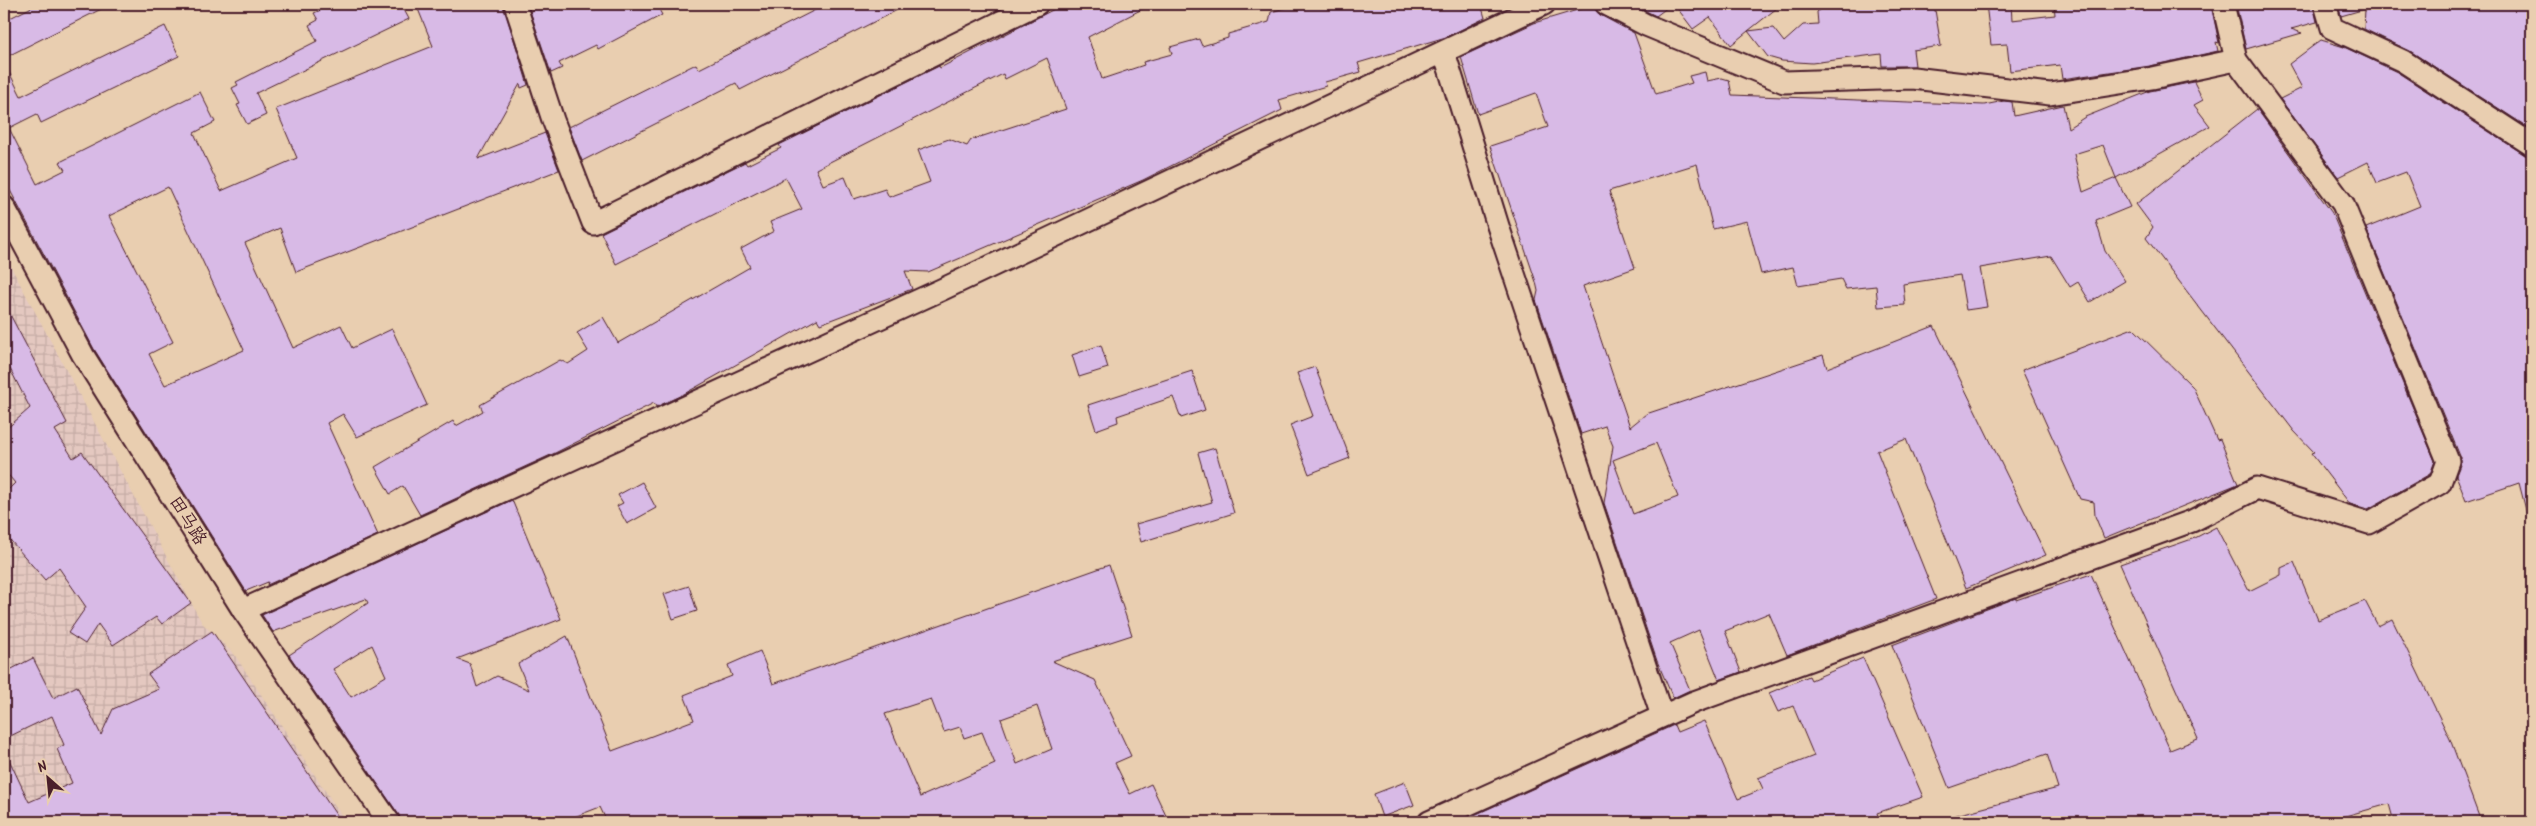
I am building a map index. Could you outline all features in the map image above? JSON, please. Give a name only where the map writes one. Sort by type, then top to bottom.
[{"type":"street","points":[[515,4],[553,120],[593,223],[1037,4]]},
{"type":"street","points":[[243,610],[952,284],[1544,4]]},
{"type":"street","points":[[1606,4],[1646,25],[1784,82],[1913,78],[2050,94],[2152,78],[2236,60]]},
{"type":"street","points":[[1429,822],[1694,702],[2192,521],[2257,488],[2370,523],[2440,483],[2448,461],[2344,204],[2236,60],[2223,4]]},
{"type":"street","points":[[2325,4],[2332,28],[2403,61],[2532,145]]},
{"type":"street","points":[[1443,52],[1501,236],[1662,716]]},
{"type":"street","name":"田马路","points":[[4,207],[83,355],[243,610],[389,822]]},
{"type":"shaded area","points":[[4,254],[202,623],[234,654],[346,822],[4,822]]},
{"type":"building","points":[[38,4],[111,4],[4,58],[4,21]]},
{"type":"building","points":[[334,4],[401,4],[409,19],[256,93],[266,115],[247,124],[237,105],[240,104],[232,88],[238,85],[236,82],[317,41],[309,25],[318,20],[314,13]]},
{"type":"building","points":[[431,4],[503,4],[528,85],[521,88],[520,84],[478,159],[545,133],[559,170],[296,272],[280,228],[245,243],[293,348],[341,325],[352,348],[392,329],[427,405],[357,437],[343,414],[327,423],[378,535],[267,585],[268,582],[246,591],[94,349],[4,179],[4,62],[21,96],[165,26],[179,56],[41,123],[37,114],[9,128],[37,184],[65,170],[60,162],[200,92],[215,122],[194,133],[221,191],[297,158],[276,109],[433,46],[418,9]],"holes":[[[168,187],[244,350],[165,385],[149,354],[173,342],[109,216]]]},
{"type":"building","points":[[544,4],[656,4],[662,15],[598,49],[596,45],[559,63],[562,68],[551,73],[530,11]]},
{"type":"building","points":[[827,4],[909,4],[740,90],[736,83],[582,161],[569,127],[696,64],[699,69]]},
{"type":"building","points":[[1064,4],[1152,4],[1088,37],[1102,79],[1144,65],[1143,62],[1172,54],[1170,47],[1199,39],[1202,46],[1228,38],[1228,34],[1269,22],[1271,12],[1298,4],[1481,4],[1485,18],[1446,37],[1358,63],[1361,72],[1325,82],[1326,86],[1279,100],[1282,110],[1143,180],[928,272],[905,271],[912,289],[820,324],[817,319],[684,394],[656,407],[654,403],[555,453],[420,515],[403,486],[390,494],[375,467],[453,421],[456,426],[483,411],[480,405],[560,360],[568,364],[588,351],[577,333],[603,317],[618,343],[750,267],[741,249],[774,231],[770,222],[802,209],[786,178],[616,264],[601,233],[745,162],[747,165],[781,148],[779,145],[939,66],[940,68]],"holes":[[[1047,58],[1066,109],[971,140],[967,146],[949,139],[918,150],[930,182],[889,197],[885,189],[854,199],[845,177],[823,185],[816,169],[1003,74],[1005,79]]]},
{"type":"building","points":[[1632,4],[1672,4],[1656,16]]},
{"type":"building","points":[[1674,4],[1782,4],[1731,45],[1710,17],[1693,29]]},
{"type":"building","points":[[1826,4],[1934,4],[1941,46],[1913,50],[1915,66],[1882,66],[1881,54],[1812,63],[1782,61],[1768,57],[1748,31],[1773,28],[1784,42],[1803,25],[1818,24],[1817,12]]},
{"type":"building","points":[[1986,4],[2011,4],[2012,20],[2055,15],[2054,4],[2211,4],[2219,43],[2216,42],[2218,51],[2150,66],[2062,79],[2060,65],[2010,71],[2007,44],[1991,45]]},
{"type":"building","points":[[2236,4],[2313,4],[2317,22],[2291,29],[2302,33],[2246,49]]},
{"type":"building","points":[[2338,4],[2532,4],[2532,130],[2410,51],[2364,29],[2365,9],[2341,16]]},
{"type":"building","points":[[1594,5],[1600,15],[1634,33],[1656,94],[1692,83],[1689,76],[1705,72],[1707,81],[1722,78],[1729,80],[1732,95],[1984,105],[2004,101],[2012,102],[2014,116],[2063,105],[2068,128],[2085,117],[2150,91],[2194,82],[2203,100],[2194,105],[2210,126],[2116,178],[2130,207],[2096,221],[2105,251],[2125,281],[2090,302],[2078,282],[2070,287],[2051,256],[1980,268],[1987,307],[1966,310],[1960,275],[1903,284],[1905,305],[1878,307],[1876,286],[1846,289],[1841,279],[1798,286],[1793,267],[1761,274],[1747,221],[1713,229],[1697,164],[1609,191],[1635,268],[1583,286],[1630,427],[1646,414],[1823,355],[1827,368],[1934,326],[2046,555],[1966,588],[1906,439],[1877,451],[1936,599],[1787,655],[1769,613],[1725,631],[1741,672],[1719,680],[1699,630],[1670,643],[1690,690],[1673,698],[1657,661],[1604,503],[1613,446],[1605,426],[1581,434],[1536,300],[1538,291],[1536,282],[1490,146],[1548,127],[1536,93],[1478,114],[1461,57],[1534,23]],"holes":[[[2103,145],[2116,178],[2083,192],[2074,154]],[[1656,443],[1678,497],[1633,514],[1613,460]]]},
{"type":"building","points":[[2321,40],[2344,47],[2397,72],[2525,155],[2532,157],[2532,513],[2527,514],[2519,483],[2466,501],[2456,475],[2460,465],[2460,456],[2366,228],[2420,206],[2406,172],[2377,183],[2368,162],[2338,177],[2280,99],[2302,88],[2289,64]]},
{"type":"building","points":[[2257,109],[2332,213],[2435,461],[2430,474],[2368,509],[2350,504],[2311,453],[2314,452],[2294,431],[2146,238],[2153,227],[2136,204]]},
{"type":"building","points":[[4,303],[67,423],[55,430],[73,458],[82,452],[191,603],[162,624],[156,617],[113,645],[98,624],[85,644],[68,633],[86,607],[59,568],[45,580],[4,533],[4,494],[15,483],[4,470],[4,431],[30,408],[4,357]]},
{"type":"building","points":[[2133,328],[2193,387],[2217,440],[2220,439],[2238,484],[2104,538],[2095,516],[2094,502],[2080,499],[2022,370]]},
{"type":"building","points":[[1101,345],[1108,368],[1079,377],[1072,355]]},
{"type":"building","points":[[1315,367],[1350,458],[1309,474],[1290,425],[1313,416],[1297,373]]},
{"type":"building","points":[[1192,371],[1205,410],[1181,418],[1173,397],[1117,416],[1118,422],[1096,430],[1088,405]]},
{"type":"building","points":[[1215,448],[1234,513],[1141,542],[1136,524],[1212,502],[1198,453]]},
{"type":"building","points":[[642,482],[656,508],[627,524],[617,506],[623,503],[618,495]]},
{"type":"building","points":[[512,500],[561,619],[457,659],[470,664],[477,687],[497,676],[529,690],[518,664],[567,636],[612,751],[694,720],[684,695],[732,676],[728,665],[760,651],[773,684],[1109,565],[1132,635],[1052,661],[1095,680],[1131,756],[1115,763],[1130,794],[1151,784],[1169,822],[1109,822],[1107,816],[1092,822],[607,822],[600,807],[561,822],[401,822],[399,815],[289,655],[368,603],[366,599],[273,632],[262,615]],"holes":[[[372,645],[386,676],[351,697],[333,669]],[[931,699],[944,732],[960,727],[964,738],[982,732],[995,764],[920,797],[885,714]],[[1037,706],[1052,749],[1017,764],[1001,719]]]},
{"type":"building","points":[[2216,527],[2249,591],[2281,575],[2281,568],[2294,562],[2318,620],[2365,601],[2378,626],[2392,619],[2450,739],[2481,822],[2394,822],[2389,804],[2323,822],[1949,822],[1949,817],[2058,788],[2047,754],[1949,788],[1892,645],[2016,598],[2016,600],[2091,574],[2170,750],[2198,739],[2120,564],[2195,538]]},
{"type":"building","points":[[689,586],[697,611],[673,619],[664,594]]},
{"type":"building","points":[[212,631],[341,822],[4,822],[4,749],[29,802],[72,783],[57,749],[64,745],[52,716],[4,739],[4,673],[33,658],[53,698],[77,686],[101,735],[113,709],[159,689],[148,674]]},
{"type":"building","points":[[1863,658],[1923,797],[1877,813],[1880,822],[1459,822],[1674,725],[1677,732],[1704,721],[1738,799],[1763,789],[1758,778],[1814,756],[1793,706],[1778,712],[1769,693],[1809,676],[1811,680]]},
{"type":"building","points":[[1405,782],[1414,805],[1382,817],[1374,794]]}]
